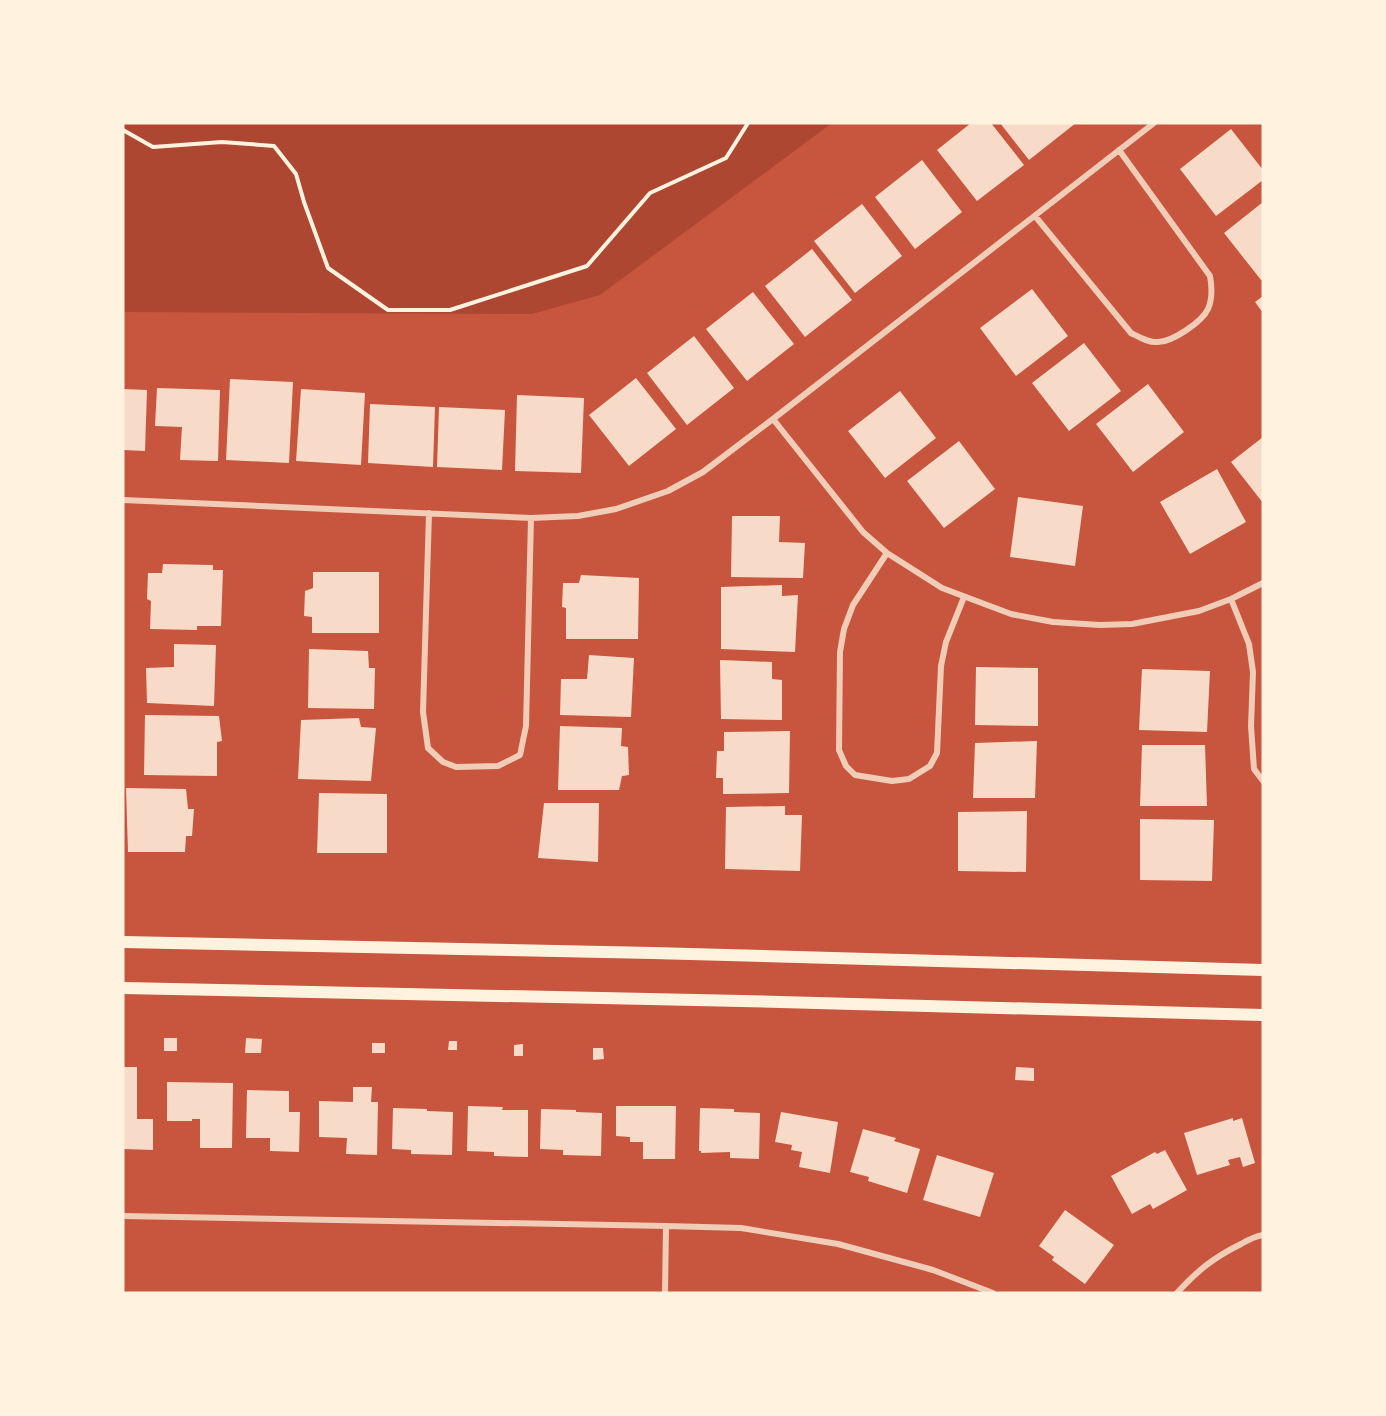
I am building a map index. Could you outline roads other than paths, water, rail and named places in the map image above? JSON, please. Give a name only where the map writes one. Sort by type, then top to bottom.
[{"type":"main road","points":[[123,942],[1263,970]]},
{"type":"main road","points":[[123,988],[742,1000],[1263,1015]]},
{"type":"street","points":[[123,500],[531,518],[579,516],[606,511],[668,491],[703,472],[773,419],[1154,123]]},
{"type":"street","points":[[1035,216],[1131,333],[1150,341],[1160,342],[1178,336],[1203,316],[1209,308],[1213,290],[1210,276],[1119,150]]},
{"type":"street","points":[[773,419],[863,532],[887,553],[942,588],[1011,614],[1053,622],[1100,625],[1132,624],[1198,611],[1263,584]]},
{"type":"street","points":[[429,513],[423,712],[428,748],[442,762],[456,767],[498,766],[520,755],[526,726],[531,518]]},
{"type":"street","points":[[887,553],[853,605],[844,629],[840,652],[839,750],[846,766],[855,775],[892,781],[909,779],[930,766],[937,753],[941,666],[946,642],[964,597]]},
{"type":"street","points":[[1231,599],[1249,644],[1253,672],[1251,726],[1254,769],[1263,782]]},
{"type":"street","points":[[123,1216],[741,1228],[838,1244],[933,1270],[993,1293]]},
{"type":"street","points":[[665,1293],[666,1226]]},
{"type":"street","points":[[1177,1293],[1194,1274],[1220,1254],[1256,1236],[1263,1235]]}]
